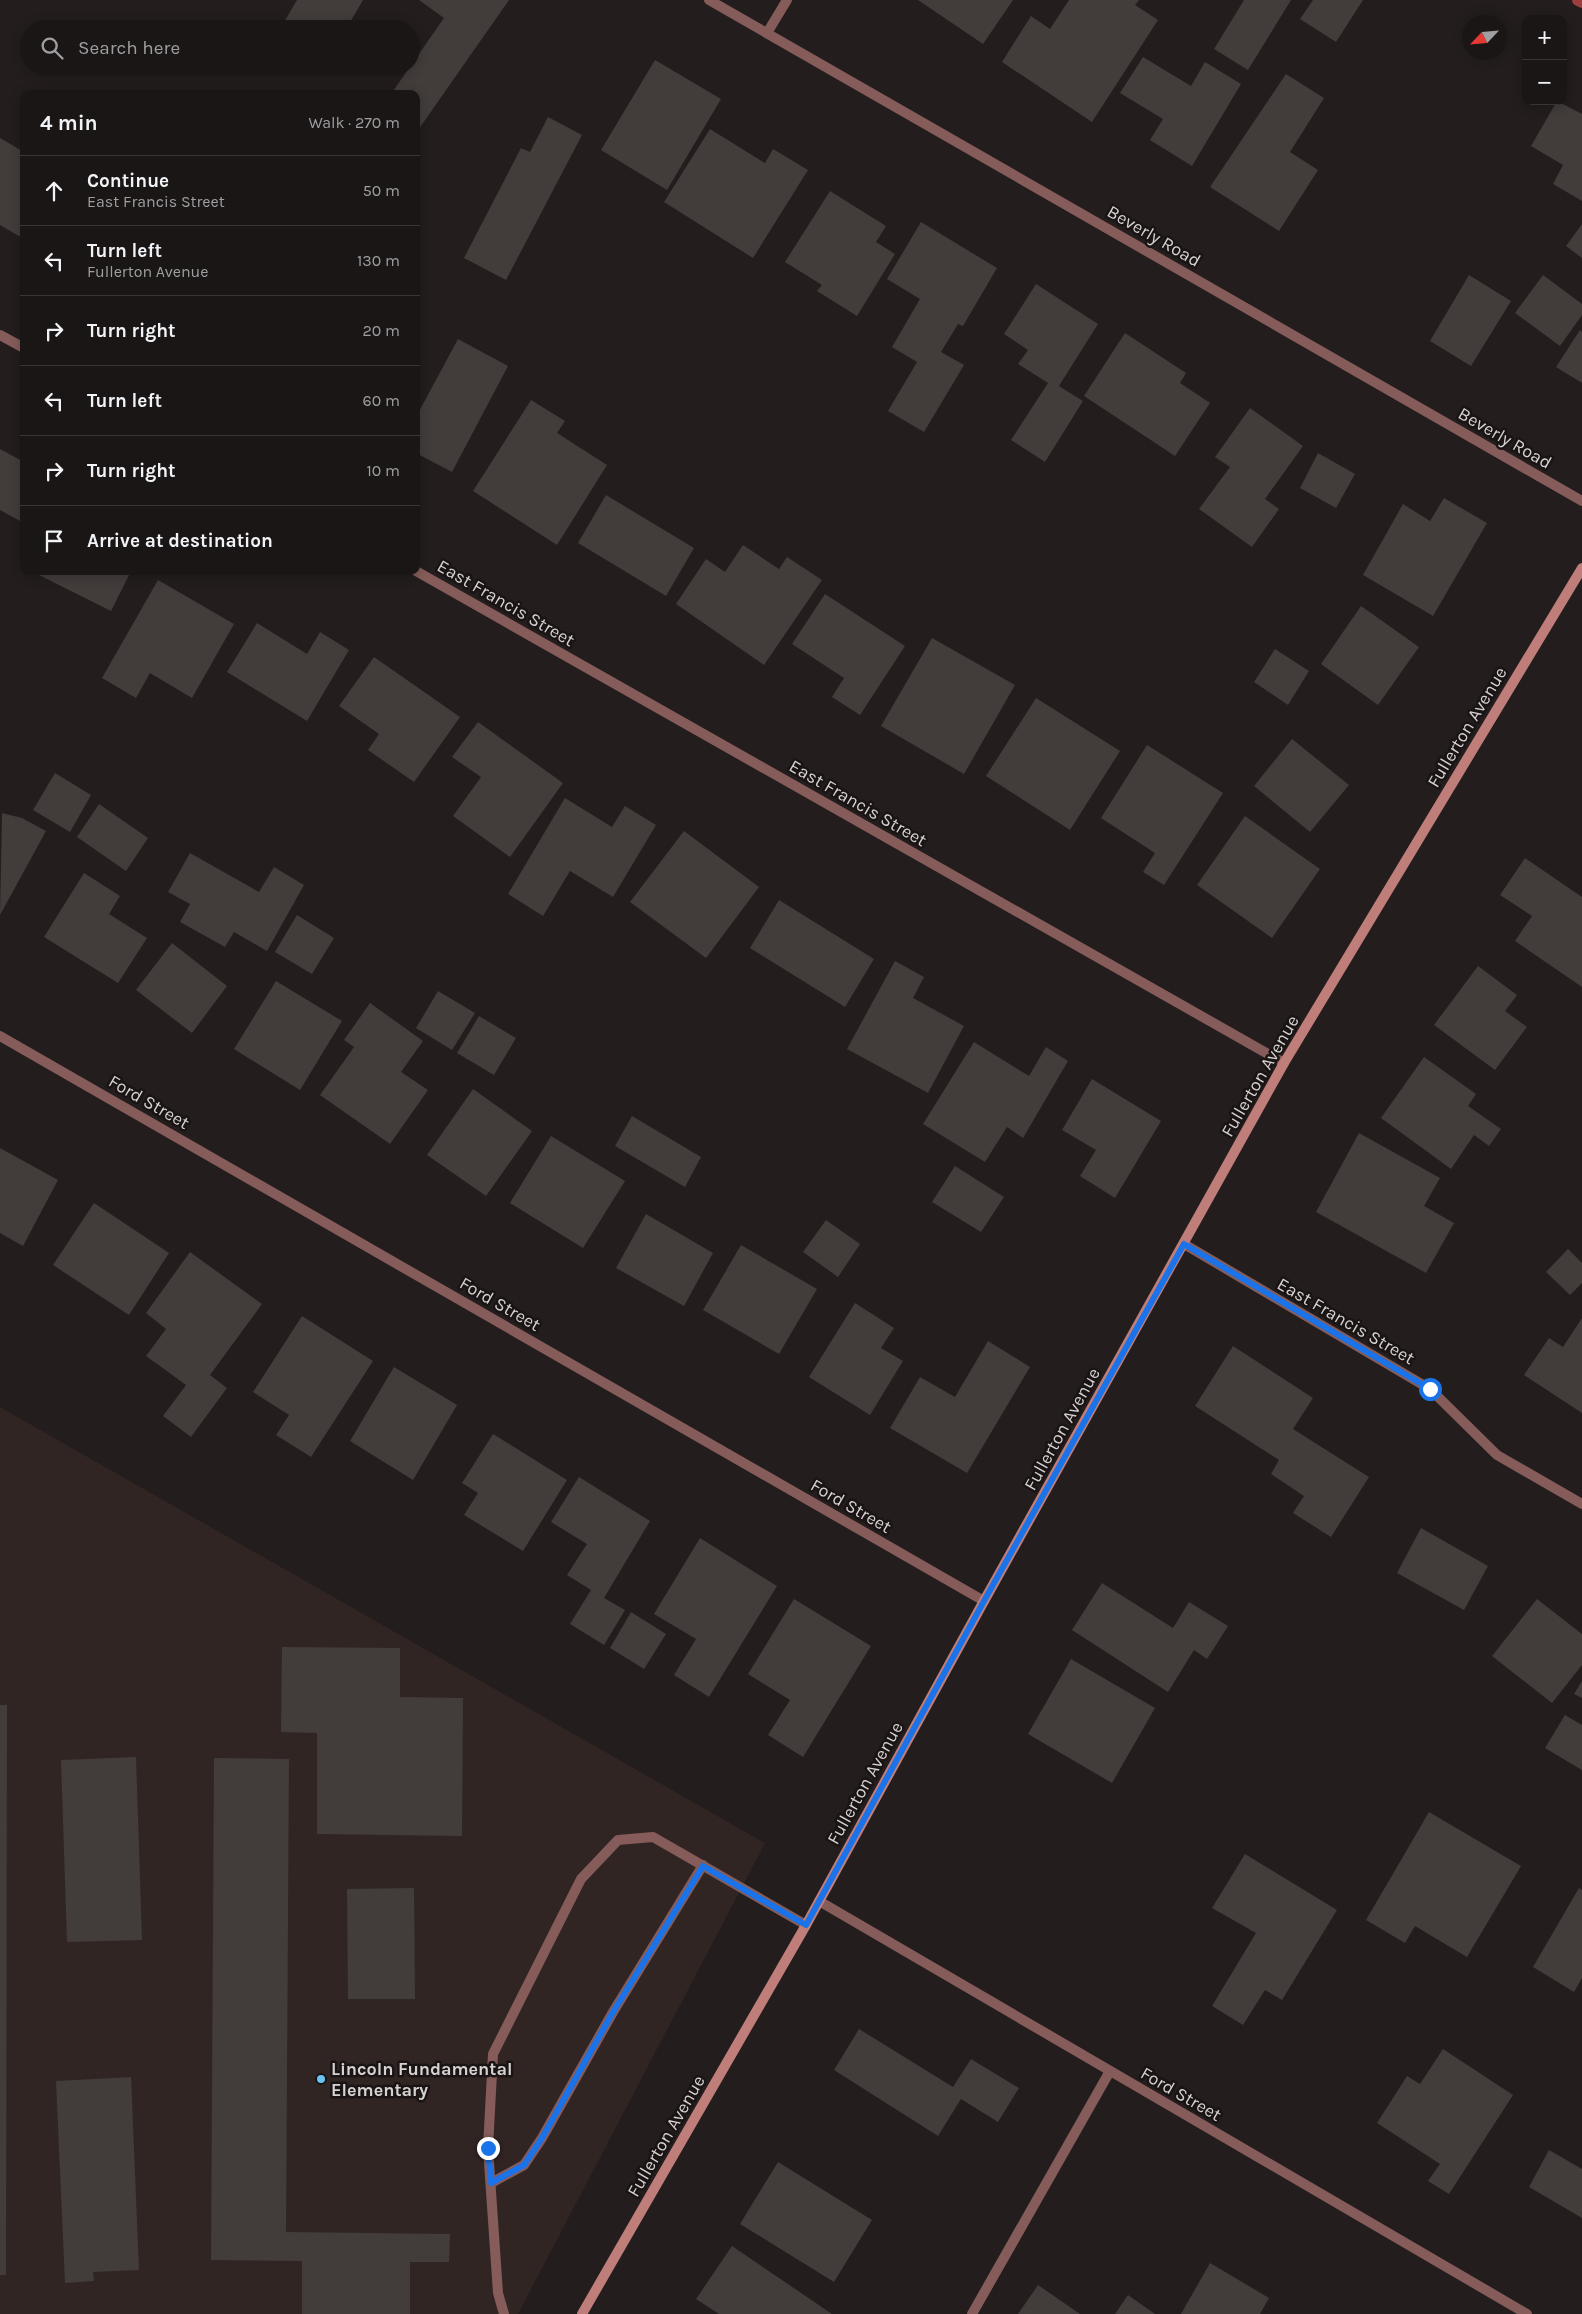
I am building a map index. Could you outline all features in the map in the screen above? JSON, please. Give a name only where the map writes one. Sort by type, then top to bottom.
[{"type":"main road","name":"Fullerton Avenue","points":[[582,2314],[806,1925],[1284,1063],[1582,568]]},
{"type":"street","name":"Beverly Road","points":[[709,0],[1582,501]]},
{"type":"street","points":[[767,33],[787,0]]},
{"type":"street","points":[[0,335],[20,346]]},
{"type":"street","name":"East Francis Street","points":[[420,573],[1284,1063]]},
{"type":"street","name":"Ford Street","points":[[0,1036],[984,1601]]},
{"type":"street","name":"East Francis Street","points":[[1184,1244],[1430,1389],[1498,1455],[1582,1504]]},
{"type":"street","points":[[504,2314],[498,2293],[488,2148],[493,2054],[581,1879],[618,1840],[653,1837],[806,1925]]},
{"type":"street","points":[[491,2183],[524,2165],[542,2138],[613,2012],[703,1866]]},
{"type":"street","name":"Ford Street","points":[[819,1901],[1527,2314]]},
{"type":"street","points":[[972,2314],[1110,2071]]},
{"type":"shaded area","name":"Lincoln Fundamental Elementary","points":[[0,1407],[765,1843],[518,2314],[0,2314]]},
{"type":"building","points":[[297,0],[363,0],[351,20],[285,20]]},
{"type":"building","points":[[419,0],[509,0],[420,127],[420,90],[394,90],[404,75],[420,75],[420,52],[444,18]]},
{"type":"building","points":[[918,0],[1013,0],[983,44]]},
{"type":"building","points":[[1069,0],[1139,0],[1135,5],[1158,20],[1092,122],[1002,62],[1031,16],[1050,29]]},
{"type":"building","points":[[1244,0],[1291,0],[1248,70],[1214,49]]},
{"type":"building","points":[[1313,0],[1363,0],[1336,42],[1300,19]]},
{"type":"building","points":[[1143,57],[1191,86],[1205,62],[1241,84],[1192,166],[1150,140],[1163,119],[1120,93]]},
{"type":"building","points":[[655,60],[721,99],[667,190],[601,150]]},
{"type":"building","points":[[1286,74],[1324,98],[1290,152],[1318,170],[1279,231],[1210,187]]},
{"type":"building","points":[[1555,105],[1565,105],[1582,114],[1582,201],[1553,184],[1563,165],[1531,146]]},
{"type":"building","points":[[548,117],[582,135],[506,280],[464,258],[521,148],[530,152]]},
{"type":"building","points":[[710,129],[765,163],[773,149],[808,170],[753,258],[664,202]]},
{"type":"building","points":[[0,138],[20,150],[20,237],[0,225]]},
{"type":"building","points":[[830,191],[886,226],[876,242],[895,254],[857,316],[817,291],[822,285],[785,262]]},
{"type":"building","points":[[921,222],[997,268],[963,326],[958,324],[941,352],[964,365],[924,432],[888,411],[917,362],[892,347],[920,299],[887,279]]},
{"type":"building","points":[[1582,224],[1582,258],[1566,246]]},
{"type":"building","points":[[1469,275],[1511,301],[1471,366],[1430,341]]},
{"type":"building","points":[[1543,275],[1582,304],[1582,315],[1560,346],[1515,313]]},
{"type":"building","points":[[1036,284],[1098,324],[1059,386],[1083,401],[1045,462],[1011,440],[1048,383],[1018,364],[1028,350],[1004,334]]},
{"type":"building","points":[[1580,330],[1582,332],[1582,383],[1556,367]]},
{"type":"building","points":[[1125,333],[1186,373],[1180,383],[1210,403],[1175,456],[1084,396]]},
{"type":"building","points":[[458,339],[508,366],[452,472],[420,455],[420,410]]},
{"type":"building","points":[[531,400],[565,421],[557,433],[607,465],[557,545],[473,491]]},
{"type":"building","points":[[1250,408],[1303,446],[1265,499],[1279,509],[1252,547],[1199,509],[1230,467],[1215,457]]},
{"type":"building","points":[[0,449],[20,460],[20,521],[0,510]]},
{"type":"building","points":[[1318,453],[1355,474],[1336,508],[1300,488]]},
{"type":"building","points":[[606,495],[694,548],[666,596],[578,543]]},
{"type":"building","points":[[1444,498],[1487,523],[1433,616],[1363,575],[1403,504],[1430,521]]},
{"type":"building","points":[[743,545],[779,569],[787,557],[822,580],[764,665],[676,604],[706,559],[725,572]]},
{"type":"building","points":[[39,575],[129,575],[111,611]]},
{"type":"building","points":[[158,580],[234,624],[192,698],[150,673],[136,698],[102,678]]},
{"type":"building","points":[[825,594],[905,646],[860,715],[832,697],[844,678],[792,644]]},
{"type":"building","points":[[1361,606],[1419,647],[1378,705],[1321,664]]},
{"type":"building","points":[[257,623],[307,654],[320,632],[349,650],[307,721],[227,672]]},
{"type":"building","points":[[932,638],[1015,685],[964,774],[881,726]]},
{"type":"building","points":[[1275,649],[1309,671],[1288,705],[1254,682]]},
{"type":"building","points":[[374,657],[460,717],[414,782],[368,750],[379,734],[339,706]]},
{"type":"building","points":[[1036,698],[1120,751],[1070,830],[986,776]]},
{"type":"building","points":[[478,722],[563,783],[510,857],[453,816],[481,777],[452,757]]},
{"type":"building","points":[[1292,739],[1349,785],[1310,832],[1254,786]]},
{"type":"building","points":[[1147,745],[1223,793],[1164,885],[1143,872],[1155,853],[1101,818]]},
{"type":"building","points":[[55,773],[91,795],[70,832],[33,810]]},
{"type":"building","points":[[565,798],[612,827],[625,806],[656,825],[613,897],[570,871],[543,916],[508,894]]},
{"type":"building","points":[[99,804],[148,838],[126,871],[77,837]]},
{"type":"building","points":[[2,813],[22,818],[46,831],[0,915]]},
{"type":"building","points":[[1245,816],[1320,869],[1272,938],[1197,885]]},
{"type":"building","points":[[684,831],[759,887],[706,958],[630,902]]},
{"type":"building","points":[[190,853],[259,892],[274,867],[304,885],[267,951],[234,932],[225,947],[180,922],[190,904],[168,892]]},
{"type":"building","points":[[1525,858],[1582,897],[1582,987],[1515,941],[1532,916],[1500,895]]},
{"type":"building","points":[[84,873],[120,896],[109,914],[147,938],[118,983],[44,937]]},
{"type":"building","points":[[779,900],[874,959],[845,1007],[750,948]]},
{"type":"building","points":[[297,915],[334,938],[312,974],[275,952]]},
{"type":"building","points":[[172,943],[227,986],[192,1033],[136,990]]},
{"type":"building","points":[[895,961],[924,977],[913,998],[964,1026],[928,1093],[847,1049]]},
{"type":"building","points":[[1478,966],[1517,995],[1505,1011],[1527,1027],[1495,1070],[1434,1025]]},
{"type":"building","points":[[276,981],[342,1021],[300,1090],[234,1049]]},
{"type":"building","points":[[438,991],[475,1013],[452,1050],[416,1028]]},
{"type":"building","points":[[370,1003],[423,1041],[401,1072],[428,1090],[390,1144],[320,1095],[354,1047],[344,1040]]},
{"type":"building","points":[[479,1016],[516,1038],[494,1075],[457,1053]]},
{"type":"building","points":[[974,1042],[1029,1076],[1046,1047],[1068,1061],[1023,1138],[1007,1127],[985,1162],[923,1124]]},
{"type":"building","points":[[1424,1057],[1476,1094],[1468,1106],[1501,1129],[1489,1146],[1474,1135],[1451,1169],[1381,1118]]},
{"type":"building","points":[[1092,1079],[1161,1121],[1115,1198],[1080,1176],[1096,1150],[1062,1130]]},
{"type":"building","points":[[473,1089],[532,1131],[486,1196],[427,1155]]},
{"type":"building","points":[[632,1116],[701,1157],[685,1187],[615,1146]]},
{"type":"building","points":[[1359,1133],[1440,1178],[1424,1206],[1454,1223],[1426,1273],[1316,1212]]},
{"type":"building","points":[[551,1136],[625,1181],[583,1248],[510,1203]]},
{"type":"building","points":[[0,1148],[58,1180],[23,1246],[0,1233]]},
{"type":"building","points":[[955,1166],[1004,1197],[981,1232],[932,1202]]},
{"type":"building","points":[[94,1203],[169,1253],[129,1315],[53,1265]]},
{"type":"building","points":[[646,1214],[713,1253],[684,1306],[616,1268]]},
{"type":"building","points":[[826,1220],[860,1244],[838,1277],[803,1252]]},
{"type":"building","points":[[741,1245],[817,1289],[779,1354],[703,1310]]},
{"type":"building","points":[[1568,1249],[1582,1263],[1582,1283],[1570,1295],[1546,1272]]},
{"type":"building","points":[[190,1252],[262,1304],[210,1375],[227,1388],[191,1437],[163,1416],[186,1385],[146,1356],[166,1329],[146,1313]]},
{"type":"building","points":[[855,1303],[894,1328],[881,1348],[903,1361],[870,1415],[809,1377]]},
{"type":"building","points":[[302,1316],[373,1361],[311,1457],[276,1435],[289,1415],[253,1392]]},
{"type":"building","points":[[1582,1318],[1582,1413],[1524,1375],[1549,1338],[1563,1347]]},
{"type":"building","points":[[988,1341],[1030,1367],[967,1473],[890,1428],[920,1377],[955,1397]]},
{"type":"building","points":[[1233,1346],[1313,1398],[1293,1429],[1369,1477],[1331,1537],[1293,1513],[1304,1496],[1271,1474],[1279,1460],[1195,1406]]},
{"type":"building","points":[[394,1367],[457,1405],[413,1480],[350,1441]]},
{"type":"building","points":[[493,1434],[567,1480],[523,1551],[464,1515],[478,1493],[462,1483]]},
{"type":"building","points":[[579,1477],[650,1521],[604,1598],[625,1610],[604,1645],[570,1624],[591,1590],[567,1575],[587,1544],[551,1522]]},
{"type":"building","points":[[1421,1528],[1488,1566],[1464,1610],[1397,1573]]},
{"type":"building","points":[[700,1538],[777,1586],[709,1697],[674,1675],[696,1639],[654,1614]]},
{"type":"building","points":[[1102,1583],[1173,1628],[1189,1602],[1228,1626],[1207,1659],[1194,1650],[1168,1692],[1072,1630]]},
{"type":"building","points":[[794,1599],[871,1646],[803,1757],[768,1735],[790,1700],[748,1674]]},
{"type":"building","points":[[1537,1599],[1582,1634],[1582,1665],[1552,1703],[1492,1656]]},
{"type":"building","points":[[631,1612],[666,1634],[644,1669],[610,1648]]},
{"type":"building","points":[[282,1647],[400,1648],[400,1697],[463,1698],[462,1836],[317,1834],[317,1733],[281,1732]]},
{"type":"building","points":[[1071,1659],[1155,1708],[1112,1783],[1028,1734]]},
{"type":"building","points":[[1582,1681],[1582,1698],[1574,1694]]},
{"type":"building","points":[[0,1705],[7,1705],[6,2275],[0,2275]]},
{"type":"building","points":[[1565,1715],[1582,1725],[1582,1770],[1545,1748]]},
{"type":"building","points":[[136,1757],[142,1940],[67,1942],[61,1760]]},
{"type":"building","points":[[214,1758],[289,1759],[286,2232],[450,2234],[449,2262],[410,2262],[410,2314],[302,2314],[302,2261],[211,2260]]},
{"type":"building","points":[[1429,1812],[1521,1866],[1467,1957],[1415,1926],[1405,1943],[1366,1920]]},
{"type":"building","points":[[1245,1854],[1337,1910],[1282,2000],[1265,1990],[1243,2025],[1212,2006],[1256,1933],[1212,1908]]},
{"type":"building","points":[[414,1888],[415,1999],[348,1999],[347,1889]]},
{"type":"building","points":[[1579,1888],[1582,1890],[1582,1978],[1574,1992],[1533,1967]]},
{"type":"building","points":[[859,2029],[953,2087],[971,2059],[1019,2088],[998,2122],[961,2099],[938,2136],[834,2070]]},
{"type":"building","points":[[1443,2049],[1513,2095],[1449,2194],[1428,2181],[1440,2164],[1377,2123],[1407,2076],[1420,2084]]},
{"type":"building","points":[[131,2077],[139,2270],[93,2272],[94,2281],[65,2283],[56,2081]]},
{"type":"building","points":[[1549,2150],[1582,2169],[1582,2218],[1529,2187]]},
{"type":"building","points":[[778,2162],[872,2220],[834,2282],[740,2224]]},
{"type":"building","points":[[732,2246],[832,2314],[719,2314],[696,2299]]},
{"type":"building","points":[[1210,2263],[1269,2298],[1260,2314],[1181,2314]]},
{"type":"building","points":[[1038,2285],[1080,2314],[1018,2314]]},
{"type":"building","points":[[1128,2295],[1155,2314],[1115,2314]]},
{"type":"waterway","points":[[1578,0],[1582,2]]},
{"type":"place","name":"Lincoln Fundamental Elementary","points":[[321,2079]]},
{"type":"route","points":[[488,2148],[491,2183],[524,2165],[542,2138],[613,2012],[703,1866],[806,1925],[984,1601],[1184,1244],[1430,1389]]}]
